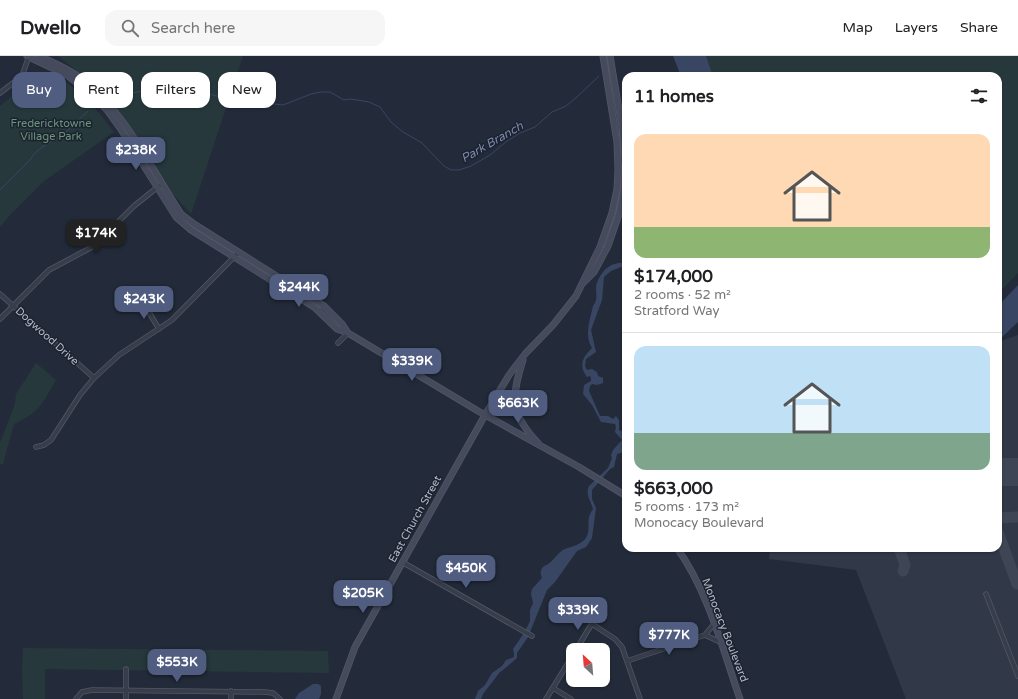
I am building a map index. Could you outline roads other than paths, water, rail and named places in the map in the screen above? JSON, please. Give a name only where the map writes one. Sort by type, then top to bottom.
[{"type":"main road","points":[[28,56],[67,75],[92,95],[107,110],[176,217],[191,230],[314,307],[337,329],[348,333],[485,415],[579,467],[622,494]]},
{"type":"main road","points":[[39,56],[76,75],[104,98],[124,122],[181,214],[194,224],[324,306],[342,324],[348,333]]},
{"type":"main road","points":[[485,415],[509,375],[525,354],[565,311],[576,296],[600,247],[607,229],[617,189],[617,142],[603,56]]},
{"type":"main road","points":[[610,56],[622,127]]},
{"type":"main road","points":[[582,284],[594,272],[608,246],[619,214],[622,198]]},
{"type":"main road","points":[[525,354],[514,391],[515,406],[521,422],[543,447]]},
{"type":"main road","name":"East Church Street","points":[[336,699],[355,646],[485,415]]},
{"type":"main road","name":"Monocacy Boulevard","points":[[680,552],[691,570],[706,602],[740,699]]},
{"type":"street","points":[[0,93],[22,76],[28,56]]},
{"type":"street","points":[[0,319],[12,305],[49,270],[94,246],[134,206],[163,184]]},
{"type":"street","points":[[36,447],[44,445],[51,440],[80,395],[94,378],[119,355],[180,313],[239,252]]},
{"type":"street","name":"Dogwood Drive","points":[[0,294],[94,378]]},
{"type":"street","points":[[144,304],[158,329]]},
{"type":"street","points":[[338,343],[348,333]]},
{"type":"street","points":[[402,562],[532,636]]},
{"type":"street","points":[[986,594],[1018,676]]},
{"type":"street","points":[[580,643],[593,622],[615,639],[622,647],[628,661],[640,698],[634,699]]},
{"type":"street","points":[[628,661],[706,635],[714,624]]},
{"type":"street","points":[[706,635],[720,642]]},
{"type":"street","points":[[546,699],[566,667]]},
{"type":"street","points":[[126,669],[126,699]]},
{"type":"street","points":[[553,688],[571,699]]},
{"type":"street","points":[[76,699],[80,694],[88,690],[269,692],[280,699]]},
{"type":"street","points":[[231,699],[232,691]]},
{"type":"water","points":[[673,56],[706,56],[712,72],[679,72]]},
{"type":"water","points":[[622,263],[622,267],[611,271],[604,277],[602,300],[591,330],[596,352],[586,359],[585,366],[587,370],[592,369],[597,372],[598,376],[603,378],[603,383],[597,385],[592,384],[589,391],[600,416],[608,416],[613,419],[616,416],[619,420],[619,430],[622,431],[622,440],[615,432],[615,424],[601,422],[592,405],[583,394],[584,385],[591,381],[591,378],[590,376],[587,377],[584,373],[582,365],[584,358],[592,348],[588,338],[588,327],[593,306],[595,304],[596,287],[599,278],[607,268]]},
{"type":"water","points":[[1018,285],[1018,322],[1002,337],[1002,302]]},
{"type":"water","points":[[622,440],[622,452],[617,454],[614,467],[610,469],[592,490],[592,499],[596,508],[592,538],[586,547],[577,551],[555,582],[547,590],[528,637],[517,653],[517,658],[500,672],[483,694],[481,699],[475,699],[478,691],[485,685],[492,673],[502,666],[506,660],[514,657],[513,649],[530,621],[530,610],[533,603],[531,594],[532,589],[542,578],[541,573],[544,566],[550,563],[563,550],[580,543],[587,536],[589,516],[593,509],[588,495],[588,489],[589,486],[608,468],[613,450]]},
{"type":"water","points":[[313,684],[318,684],[321,686],[321,694],[319,699],[295,699],[299,693]]},
{"type":"waterway","name":"Park Branch","points":[[133,93],[176,86],[225,98],[283,105],[311,94],[330,92],[344,100],[351,99],[369,102],[380,107],[391,122],[403,132],[422,143],[444,166],[451,170],[459,170],[471,166],[490,155],[507,141],[520,133],[535,127],[552,112],[566,106],[599,76]]},
{"type":"waterway","name":"Park Branch","points":[[0,190],[36,153],[71,128],[88,111]]},
{"type":"park label","name":"Fredericktowne Village Park","points":[[51,129]]}]
